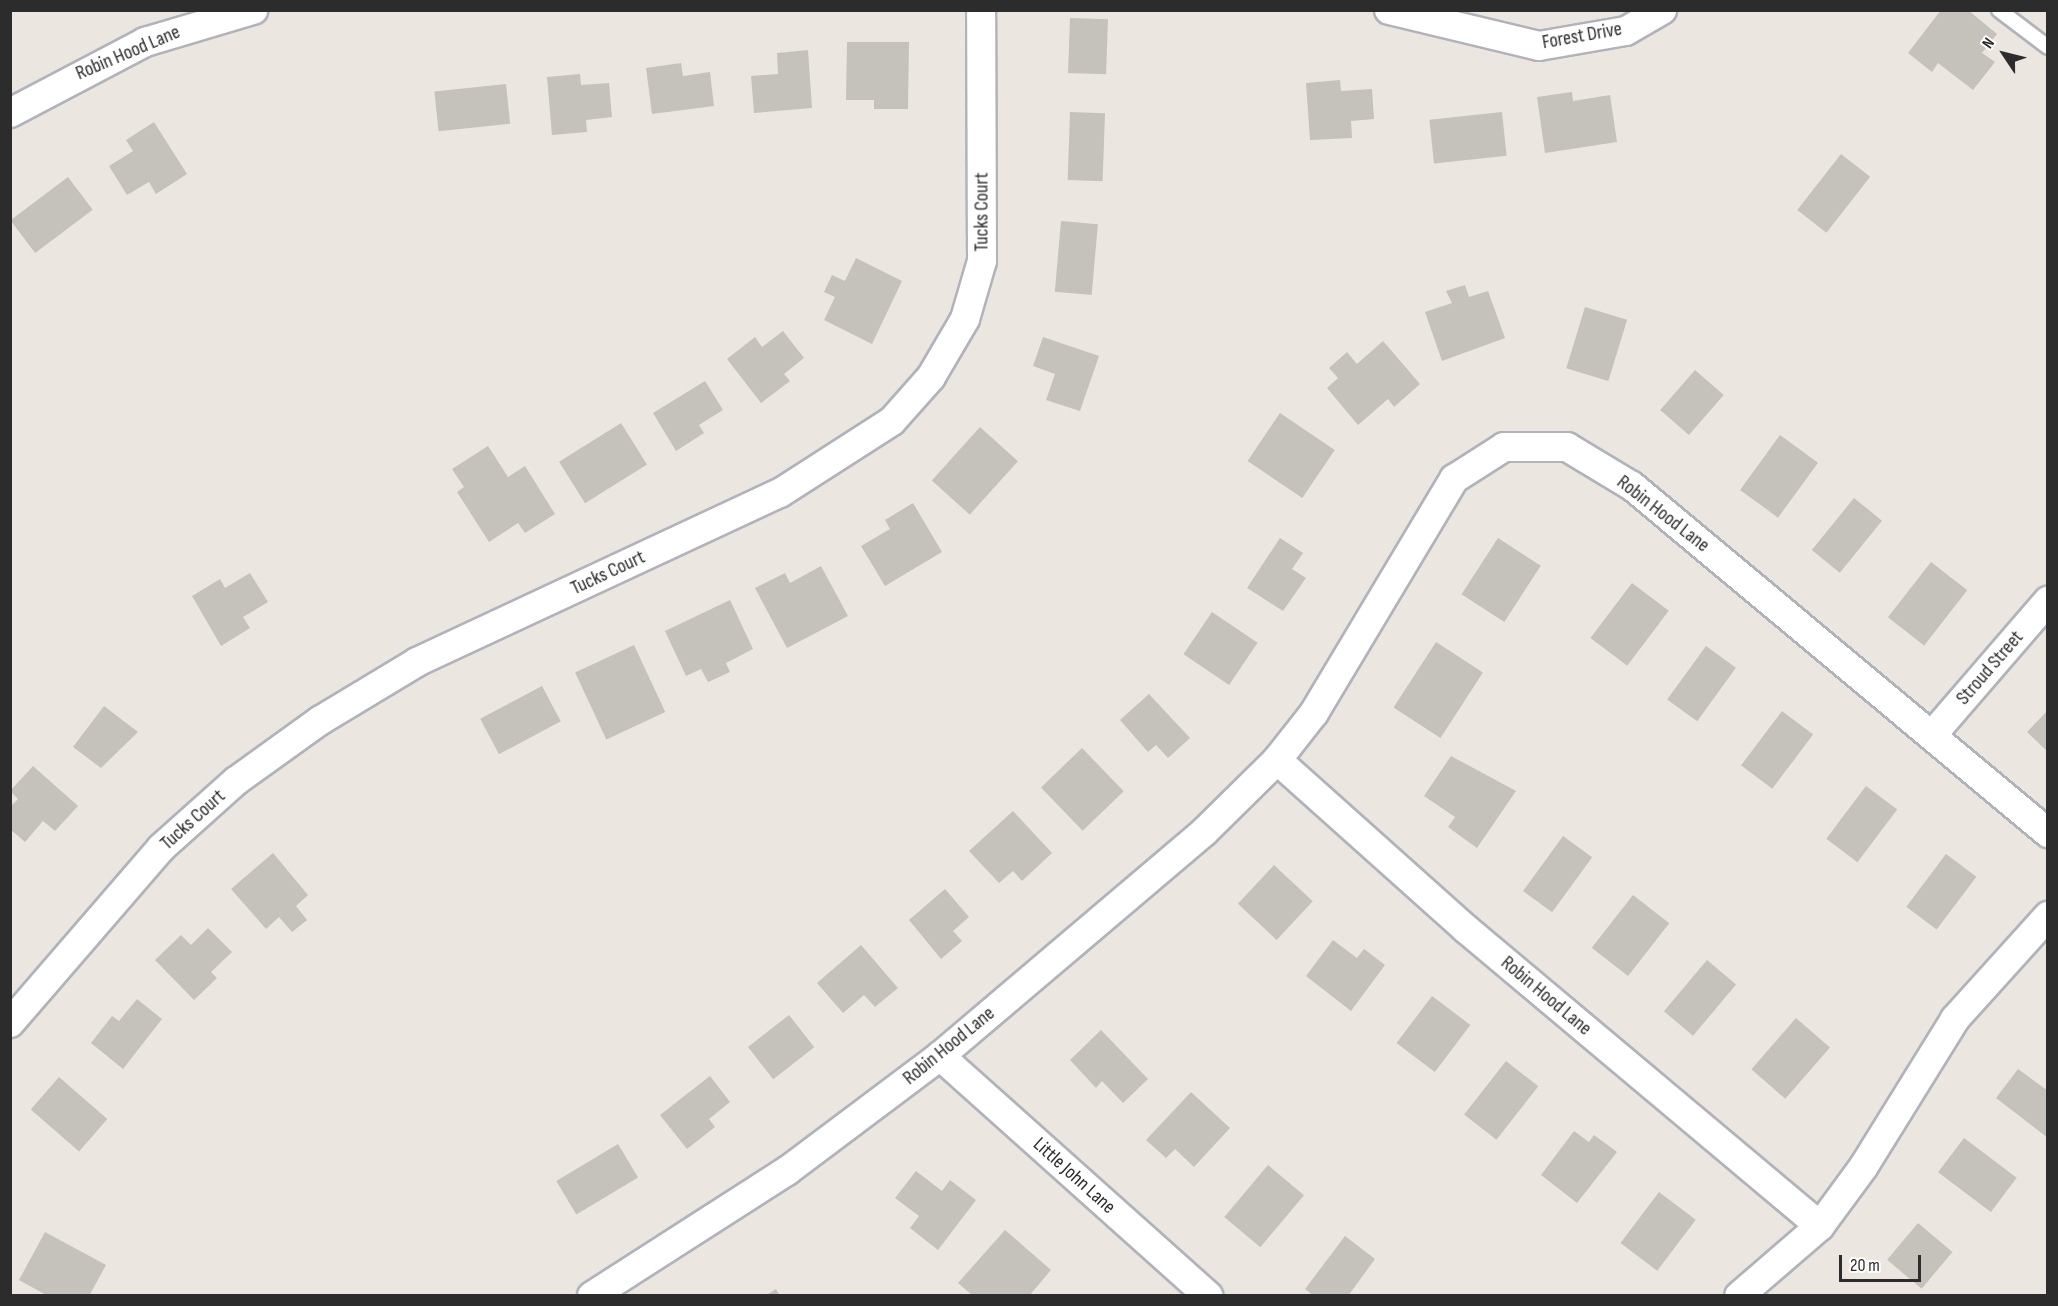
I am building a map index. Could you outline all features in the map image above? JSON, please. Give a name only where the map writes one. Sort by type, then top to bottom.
[{"type":"street","name":"Robin Hood Lane","points":[[10,113],[145,42],[253,10]]},
{"type":"street","name":"Tucks Court","points":[[10,1023],[161,848],[236,782],[321,720],[417,662],[780,493],[892,421],[931,377],[964,319],[982,261],[981,10]]},
{"type":"street","name":"Forest Drive","points":[[1389,10],[1539,46],[1626,31],[1662,10]]},
{"type":"street","name":"Robin Hood Lane","points":[[592,1296],[623,1288],[787,1171],[940,1056],[1204,832],[1277,760],[1314,713],[1454,478],[1504,447],[1567,447],[1632,486],[1933,734],[2048,833]]},
{"type":"street","name":"Stroud Street","points":[[1933,734],[2048,601]]},
{"type":"street","name":"Robin Hood Lane","points":[[1277,760],[1466,929],[1820,1226]]},
{"type":"street","points":[[1739,1296],[1820,1226],[1864,1167],[1955,1019],[2048,916]]},
{"type":"street","name":"Little John Lane","points":[[940,1056],[1208,1296]]},
{"type":"lane","points":[[1999,10],[2048,46]]},
{"type":"building","points":[[1941,10],[1968,10],[1997,34],[1982,53],[1995,62],[1973,90],[1938,63],[1932,72],[1908,53]]},
{"type":"building","points":[[1070,18],[1108,19],[1106,74],[1068,73]]},
{"type":"building","points":[[847,42],[909,42],[908,109],[874,109],[874,100],[846,100]]},
{"type":"building","points":[[808,50],[812,108],[754,113],[751,76],[778,74],[777,53]]},
{"type":"building","points":[[681,63],[683,76],[710,72],[714,106],[652,114],[646,68]]},
{"type":"building","points":[[580,74],[581,85],[609,83],[612,117],[586,120],[587,132],[552,135],[547,77]]},
{"type":"building","points":[[1340,80],[1341,91],[1372,89],[1374,119],[1351,121],[1352,138],[1310,140],[1306,83]]},
{"type":"building","points":[[506,84],[510,124],[439,131],[434,92]]},
{"type":"building","points":[[1572,92],[1573,101],[1610,95],[1617,142],[1545,153],[1537,97]]},
{"type":"building","points":[[1070,112],[1105,113],[1103,181],[1068,180]]},
{"type":"building","points":[[1502,112],[1507,156],[1434,163],[1429,120]]},
{"type":"building","points":[[154,122],[187,174],[156,194],[149,182],[127,195],[109,166],[133,151],[126,140]]},
{"type":"building","points":[[1841,154],[1870,177],[1826,233],[1797,210]]},
{"type":"building","points":[[68,177],[93,210],[35,253],[10,220]]},
{"type":"building","points":[[1061,221],[1098,224],[1092,295],[1055,292]]},
{"type":"building","points":[[856,258],[902,281],[872,344],[824,320],[835,297],[824,292],[832,275],[845,281]]},
{"type":"building","points":[[1465,285],[1469,297],[1488,291],[1505,338],[1442,361],[1425,312],[1452,303],[1446,291]]},
{"type":"building","points":[[1585,307],[1627,320],[1608,381],[1566,368]]},
{"type":"building","points":[[783,331],[804,358],[784,374],[790,381],[761,403],[727,359],[755,337],[762,347]]},
{"type":"building","points":[[1043,337],[1099,356],[1080,411],[1046,400],[1055,374],[1033,366]]},
{"type":"building","points":[[1383,341],[1420,384],[1394,407],[1388,399],[1358,425],[1327,388],[1338,378],[1329,368],[1347,352],[1357,364]]},
{"type":"building","points":[[1695,370],[1724,395],[1689,435],[1660,410]]},
{"type":"building","points":[[705,381],[723,410],[699,425],[704,433],[676,451],[653,413]]},
{"type":"building","points":[[1280,413],[1335,450],[1302,498],[1248,461]]},
{"type":"building","points":[[621,423],[647,465],[585,503],[559,462]]},
{"type":"building","points":[[980,427],[1018,461],[970,515],[932,481]]},
{"type":"building","points":[[1780,435],[1818,463],[1778,518],[1740,490]]},
{"type":"building","points":[[488,446],[508,477],[525,466],[555,514],[525,533],[518,523],[489,542],[457,492],[464,487],[452,469]]},
{"type":"building","points":[[1854,498],[1882,521],[1840,573],[1812,550]]},
{"type":"building","points":[[913,503],[942,552],[885,586],[861,546],[890,529],[885,520]]},
{"type":"building","points":[[1280,538],[1303,553],[1292,569],[1306,578],[1283,611],[1247,588]]},
{"type":"building","points":[[1498,538],[1541,566],[1504,622],[1462,594]]},
{"type":"building","points":[[1931,562],[1967,590],[1924,645],[1888,617]]},
{"type":"building","points":[[821,566],[848,616],[787,648],[755,588],[785,573],[790,583]]},
{"type":"building","points":[[250,573],[268,602],[243,617],[250,628],[221,646],[192,596],[220,579],[225,588]]},
{"type":"building","points":[[1632,583],[1669,611],[1627,666],[1590,638]]},
{"type":"building","points":[[730,600],[753,649],[726,663],[730,672],[708,682],[701,669],[686,676],[665,631]]},
{"type":"building","points":[[1212,612],[1258,643],[1229,685],[1183,654]]},
{"type":"building","points":[[1436,642],[1483,672],[1440,738],[1394,707]]},
{"type":"building","points":[[634,645],[665,712],[606,740],[575,672]]},
{"type":"building","points":[[1706,646],[1736,668],[1697,721],[1667,699]]},
{"type":"building","points":[[542,686],[561,721],[499,754],[480,719]]},
{"type":"building","points":[[1149,694],[1190,738],[1168,758],[1156,745],[1148,752],[1120,720]]},
{"type":"building","points":[[104,706],[138,732],[101,768],[73,747]]},
{"type":"building","points":[[2048,710],[2048,752],[2027,732]]},
{"type":"building","points":[[1782,711],[1813,734],[1772,789],[1741,765]]},
{"type":"building","points":[[1082,748],[1124,791],[1083,831],[1041,788]]},
{"type":"building","points":[[1451,756],[1516,791],[1477,848],[1448,827],[1455,817],[1424,796]]},
{"type":"building","points":[[33,766],[78,806],[55,831],[43,821],[25,842],[10,829],[10,807],[18,799],[10,791]]},
{"type":"building","points":[[1866,786],[1897,809],[1857,862],[1826,839]]},
{"type":"building","points":[[1013,811],[1052,853],[1022,881],[1013,871],[999,883],[969,851]]},
{"type":"building","points":[[1563,836],[1592,857],[1552,912],[1523,891]]},
{"type":"building","points":[[273,853],[308,895],[296,906],[307,920],[292,932],[279,917],[266,929],[231,889]]},
{"type":"building","points":[[1946,854],[1976,877],[1937,930],[1906,907]]},
{"type":"building","points":[[1274,865],[1313,901],[1277,940],[1238,904]]},
{"type":"building","points":[[945,889],[969,917],[953,931],[962,941],[941,959],[909,920]]},
{"type":"building","points":[[1633,895],[1669,923],[1628,976],[1592,948]]},
{"type":"building","points":[[208,928],[232,952],[211,972],[217,978],[194,1000],[155,960],[181,935],[191,945]]},
{"type":"building","points":[[1333,940],[1357,958],[1364,949],[1385,965],[1351,1011],[1306,976]]},
{"type":"building","points":[[861,945],[898,988],[875,1007],[864,995],[843,1013],[817,983]]},
{"type":"building","points":[[1707,960],[1736,984],[1693,1036],[1664,1011]]},
{"type":"building","points":[[1432,996],[1470,1025],[1435,1072],[1396,1043]]},
{"type":"building","points":[[137,999],[162,1019],[123,1069],[91,1043],[112,1016],[119,1021]]},
{"type":"building","points":[[789,1015],[814,1047],[773,1079],[748,1047]]},
{"type":"building","points":[[1796,1018],[1830,1048],[1785,1099],[1751,1069]]},
{"type":"building","points":[[1101,1030],[1148,1079],[1123,1103],[1102,1081],[1096,1088],[1070,1060]]},
{"type":"building","points":[[1506,1061],[1538,1086],[1496,1140],[1464,1115]]},
{"type":"building","points":[[2018,1069],[2048,1091],[2048,1138],[1996,1098]]},
{"type":"building","points":[[710,1076],[730,1102],[709,1119],[715,1127],[687,1149],[660,1115]]},
{"type":"building","points":[[59,1077],[107,1119],[79,1151],[31,1109]]},
{"type":"building","points":[[1191,1092],[1230,1128],[1194,1167],[1175,1149],[1166,1158],[1146,1140]]},
{"type":"building","points":[[1574,1131],[1589,1142],[1594,1135],[1617,1152],[1577,1203],[1541,1175]]},
{"type":"building","points":[[1964,1138],[2017,1178],[1991,1212],[1938,1172]]},
{"type":"building","points":[[618,1144],[638,1177],[576,1215],[556,1181]]},
{"type":"building","points":[[1268,1165],[1304,1195],[1260,1247],[1224,1217]]},
{"type":"building","points":[[916,1171],[942,1191],[950,1180],[976,1200],[938,1250],[910,1228],[919,1216],[895,1198]]},
{"type":"building","points":[[1659,1192],[1696,1220],[1657,1271],[1620,1243]]},
{"type":"building","points":[[1918,1223],[1952,1252],[1922,1289],[1887,1260]]},
{"type":"building","points":[[1005,1230],[1051,1270],[1029,1296],[973,1296],[958,1283]]},
{"type":"building","points":[[45,1232],[106,1265],[89,1296],[48,1296],[19,1280]]},
{"type":"building","points":[[1345,1236],[1375,1259],[1348,1296],[1314,1296],[1305,1289]]},
{"type":"building","points":[[776,1289],[780,1296],[765,1296]]}]
